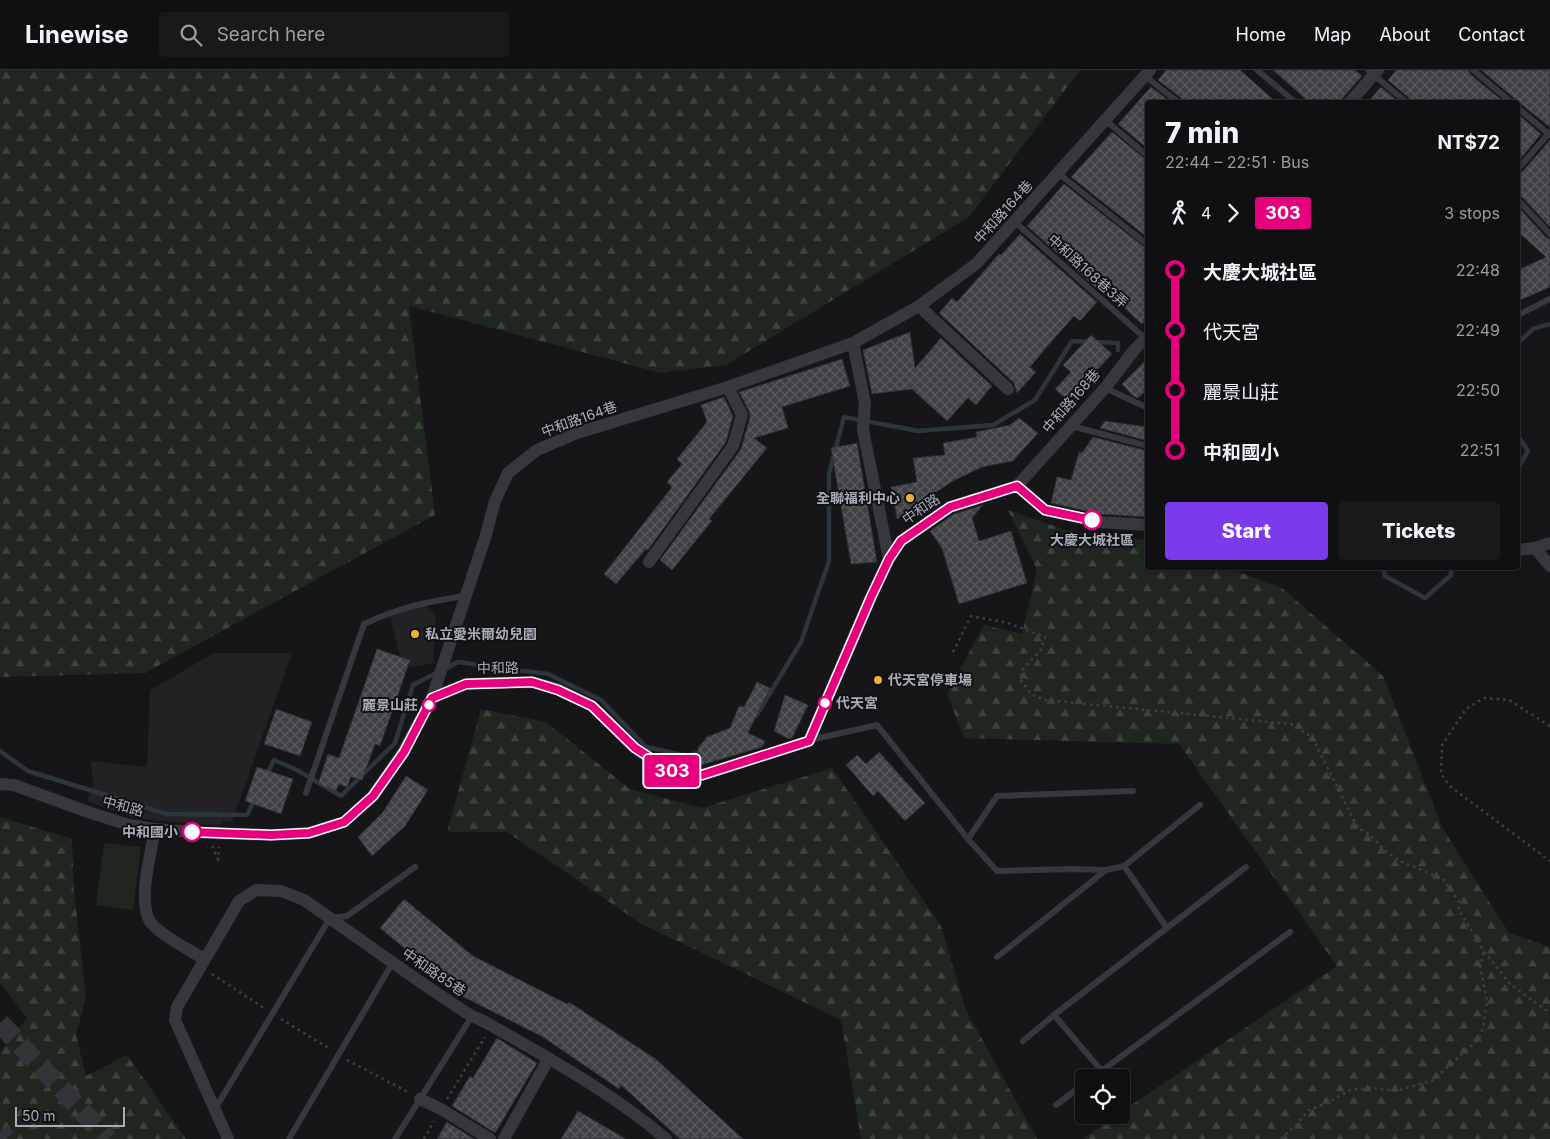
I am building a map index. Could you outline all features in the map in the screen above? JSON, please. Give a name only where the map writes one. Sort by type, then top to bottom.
[{"type":"street","points":[[1352,100],[1373,72]]},
{"type":"street","name":"中和路164巷","points":[[432,698],[485,538],[495,501],[508,473],[537,450],[577,433],[728,387],[853,343],[919,306],[976,264],[1148,73]]},
{"type":"street","points":[[919,306],[1008,389]]},
{"type":"street","name":"中和路168巷","points":[[1017,486],[1105,388],[1135,349],[1145,340]]},
{"type":"street","points":[[853,343],[865,402],[863,430],[889,559]]},
{"type":"street","points":[[649,562],[733,446],[742,415],[728,387]]},
{"type":"street","points":[[1017,486],[1045,510],[1098,522],[1145,525]]},
{"type":"street","name":"中和路","points":[[0,784],[14,785],[129,825],[207,833],[271,835],[309,833],[344,822],[373,796],[404,752],[432,698],[466,684],[532,682],[558,690],[592,706],[635,748],[666,768],[678,773],[702,775],[809,741],[871,597],[889,559],[901,541],[950,507],[1017,486]]},
{"type":"street","points":[[1520,550],[1535,548],[1550,543]]},
{"type":"street","points":[[1535,548],[1550,566]]},
{"type":"street","points":[[155,829],[144,900],[145,912],[152,924],[202,963]]},
{"type":"street","name":"中和路85巷","points":[[228,1139],[175,1020],[177,1007],[239,900],[256,890],[281,891],[304,900],[472,1016],[549,1058],[615,1100],[666,1139]]},
{"type":"street","points":[[504,1139],[549,1058]]},
{"type":"street","points":[[420,1099],[441,1109],[490,1139]]},
{"type":"lane","points":[[1257,70],[1294,100]]},
{"type":"lane","points":[[1473,70],[1509,100]]},
{"type":"lane","points":[[1373,72],[1404,100]]},
{"type":"lane","points":[[1148,73],[1176,100]]},
{"type":"lane","points":[[1520,110],[1549,134],[1520,166]]},
{"type":"lane","points":[[1106,120],[1145,153]]},
{"type":"lane","points":[[1058,173],[1145,243]]},
{"type":"lane","points":[[1520,202],[1550,234]]},
{"type":"lane","name":"中和路168巷3弄","points":[[1015,222],[1145,336]]},
{"type":"lane","points":[[1520,313],[1550,299]]},
{"type":"lane","points":[[1105,388],[1145,407]]},
{"type":"lane","points":[[1070,426],[1145,445]]},
{"type":"lane","points":[[307,791],[364,624],[389,612],[424,603],[465,596]]},
{"type":"lane","points":[[809,741],[877,725],[968,839],[997,871],[1106,870],[1124,866],[1200,805]]},
{"type":"lane","points":[[968,839],[997,796],[1133,791]]},
{"type":"lane","points":[[1124,866],[1166,928]]},
{"type":"lane","points":[[215,1110],[330,918],[347,916],[415,867]]},
{"type":"lane","points":[[1024,1041],[1054,1015],[1246,867]]},
{"type":"lane","points":[[997,957],[1106,870]]},
{"type":"lane","points":[[1102,1069],[1290,932]]},
{"type":"lane","points":[[289,1139],[392,962]]},
{"type":"lane","points":[[1054,1015],[1100,1069]]},
{"type":"lane","points":[[395,1139],[472,1016]]},
{"type":"lane","points":[[1056,1105],[1075,1091]]},
{"type":"path","points":[[953,652],[971,616],[1008,623],[1045,637],[1041,650],[1022,670],[1020,679],[1031,694],[1045,700],[1291,724],[1312,737],[1358,828],[1369,834],[1386,851],[1400,861],[1443,879],[1459,902],[1459,910],[1484,951],[1510,984],[1550,1013]]},
{"type":"path","points":[[1550,726],[1509,700],[1484,698],[1466,709],[1442,745],[1441,774],[1451,788],[1550,861]]},
{"type":"path","points":[[1281,1139],[1309,1110],[1329,1102],[1350,1090],[1371,1088],[1397,1091],[1433,1080],[1479,1040],[1483,1028],[1487,1000],[1480,968],[1484,951]]},
{"type":"path","points":[[202,963],[272,1014],[339,1055],[420,1099]]},
{"type":"path","points":[[424,1139],[492,1026]]},
{"type":"shaded area","name":"私立愛米爾幼兒園","points":[[424,603],[436,615],[433,663],[410,668],[399,654],[389,612]]},
{"type":"shaded area","name":"中和國小","points":[[214,653],[292,653],[232,822],[222,821],[221,826],[156,821],[131,817],[87,801],[93,785],[91,761],[147,767],[150,690]]},
{"type":"green space","points":[[0,70],[1080,70],[969,217],[726,365],[661,373],[409,306],[435,515],[145,673],[0,677]]},
{"type":"green space","points":[[1008,510],[1078,534],[1145,540],[1145,570],[1233,570],[1282,588],[1383,676],[1443,829],[1509,933],[1550,947],[1550,1139],[1082,1139],[1104,1124],[1130,1124],[1130,1106],[1337,966],[1179,744],[964,738],[947,693],[984,625],[1022,634],[1037,570]]},
{"type":"green space","points":[[481,709],[546,722],[630,789],[702,808],[832,768],[941,926],[966,1010],[1037,1139],[861,1139],[841,1020],[640,923],[507,832],[447,832]]},
{"type":"green space","points":[[0,817],[72,839],[74,890],[86,997],[76,1035],[86,1076],[127,1055],[186,1139],[0,1139],[0,1052],[27,1018],[0,983]]},
{"type":"green space","points":[[104,843],[141,847],[133,910],[96,905]]},
{"type":"building","points":[[1166,70],[1240,70],[1274,100],[1182,100],[1158,80]]},
{"type":"building","points":[[1273,70],[1355,70],[1362,76],[1341,100],[1307,100]]},
{"type":"building","points":[[1396,70],[1468,70],[1470,74],[1502,100],[1410,100],[1388,80]]},
{"type":"building","points":[[1481,70],[1550,70],[1550,127],[1520,104],[1520,100],[1515,100]]},
{"type":"building","points":[[1151,87],[1168,100],[1145,100],[1145,146],[1118,124]]},
{"type":"building","points":[[1381,87],[1397,100],[1370,100]]},
{"type":"building","points":[[1520,116],[1541,134],[1520,160]]},
{"type":"building","points":[[1112,132],[1145,159],[1145,236],[1071,177]]},
{"type":"building","points":[[1550,140],[1550,227],[1520,196],[1520,173]]},
{"type":"building","points":[[1064,184],[1145,248],[1145,321],[1142,324],[1107,292],[1104,295],[1027,226]]},
{"type":"building","points":[[1520,209],[1550,239],[1550,287],[1520,300],[1520,269],[1546,257],[1520,234]]},
{"type":"building","points":[[1020,234],[1097,302],[1080,321],[1074,316],[1051,342],[1030,367],[1036,372],[1017,393],[1014,383],[939,313],[952,298],[957,302],[999,254],[1001,255]]},
{"type":"building","points":[[910,332],[915,368],[941,338],[992,386],[976,405],[968,398],[947,421],[912,389],[872,394],[863,350]]},
{"type":"building","points":[[1091,335],[1112,354],[1068,401],[1055,389],[1071,372],[1063,365]]},
{"type":"building","points":[[842,359],[850,386],[782,407],[788,428],[754,438],[767,448],[709,519],[712,521],[672,570],[660,560],[741,449],[750,417],[749,411],[739,392]]},
{"type":"building","points":[[1145,361],[1145,392],[1138,398],[1133,396],[1122,384]]},
{"type":"building","points":[[724,397],[733,416],[726,442],[648,550],[646,549],[616,584],[604,574],[672,487],[667,482],[682,464],[677,459],[707,422],[701,405]]},
{"type":"building","points":[[1019,418],[1038,433],[1013,461],[982,467],[951,482],[897,519],[891,487],[917,482],[913,458],[945,455],[943,443],[977,437],[976,432],[1010,425]]},
{"type":"building","points":[[1105,421],[1145,427],[1145,440],[1100,428]]},
{"type":"building","points":[[1093,437],[1145,450],[1145,517],[1099,514],[1051,503],[1057,477],[1071,480],[1079,452],[1082,453]]},
{"type":"building","points":[[857,443],[877,562],[851,564],[831,448]]},
{"type":"building","points":[[983,505],[972,518],[979,541],[1011,531],[1027,583],[959,604],[942,548],[930,531],[954,514]]},
{"type":"building","points":[[377,649],[410,660],[380,746],[375,744],[362,780],[351,777],[347,787],[339,784],[336,791],[318,784],[328,754],[339,758]]},
{"type":"building","points":[[757,682],[770,688],[748,733],[765,741],[762,747],[698,766],[698,748],[707,737],[730,728],[739,706],[744,707]]},
{"type":"building","points":[[785,695],[808,705],[792,738],[789,739],[774,731]]},
{"type":"building","points":[[276,709],[312,722],[300,756],[264,744]]},
{"type":"building","points":[[879,752],[925,803],[905,821],[878,791],[873,796],[846,765],[857,755],[866,764]]},
{"type":"building","points":[[257,767],[293,779],[281,814],[245,801]]},
{"type":"building","points":[[406,776],[428,790],[405,826],[372,856],[358,837],[383,812]]},
{"type":"building","points":[[404,899],[473,956],[567,1004],[569,1002],[657,1060],[743,1139],[680,1139],[621,1085],[619,1089],[543,1037],[462,996],[380,928]]},
{"type":"building","points":[[497,1038],[537,1063],[495,1133],[452,1106],[470,1076],[473,1078]]},
{"type":"building","points":[[578,1111],[626,1139],[561,1139]]},
{"type":"building","points":[[447,1122],[474,1139],[437,1139]]},
{"type":"waterway","points":[[1520,341],[1533,329],[1550,324]]},
{"type":"waterway","points":[[756,716],[801,642],[829,561],[829,474],[844,417],[918,431],[993,425],[1035,400],[1072,341],[1118,343],[1118,350]]},
{"type":"waterway","points":[[1520,439],[1528,451],[1520,465]]},
{"type":"waterway","points":[[1384,570],[1385,576],[1425,598],[1451,575],[1452,570]]},
{"type":"waterway","points":[[445,669],[458,662],[548,674],[601,700],[646,747],[687,756],[704,751]]},
{"type":"waterway","points":[[267,774],[274,760],[297,770],[341,796],[395,743],[413,685],[438,672]]},
{"type":"waterway","points":[[0,751],[28,771],[167,814],[247,815],[255,799]]},
{"type":"tunnel","points":[[0,1023],[108,1139]]},
{"type":"tunnel","points":[[0,1132],[6,1139]]},
{"type":"bus line","name":"303","points":[[192,832],[271,835],[309,833],[344,822],[373,796],[404,752],[432,698],[466,684],[532,682],[558,690],[592,706],[635,748],[666,768],[678,773],[702,775],[809,741],[871,597],[889,559],[901,541],[950,507],[1017,486],[1045,510],[1092,520]]},
{"type":"place","name":"全聯福利中心","points":[[910,498]]},
{"type":"place","name":"大慶大城社區","points":[[1092,520]]},
{"type":"place","name":"私立愛米爾幼兒園","points":[[415,634]]},
{"type":"place","name":"代天宮停車場","points":[[878,680]]},
{"type":"place","name":"代天宮","points":[[825,703]]},
{"type":"place","name":"麗景山莊","points":[[429,705]]},
{"type":"place","name":"中和國小","points":[[192,832]]}]
